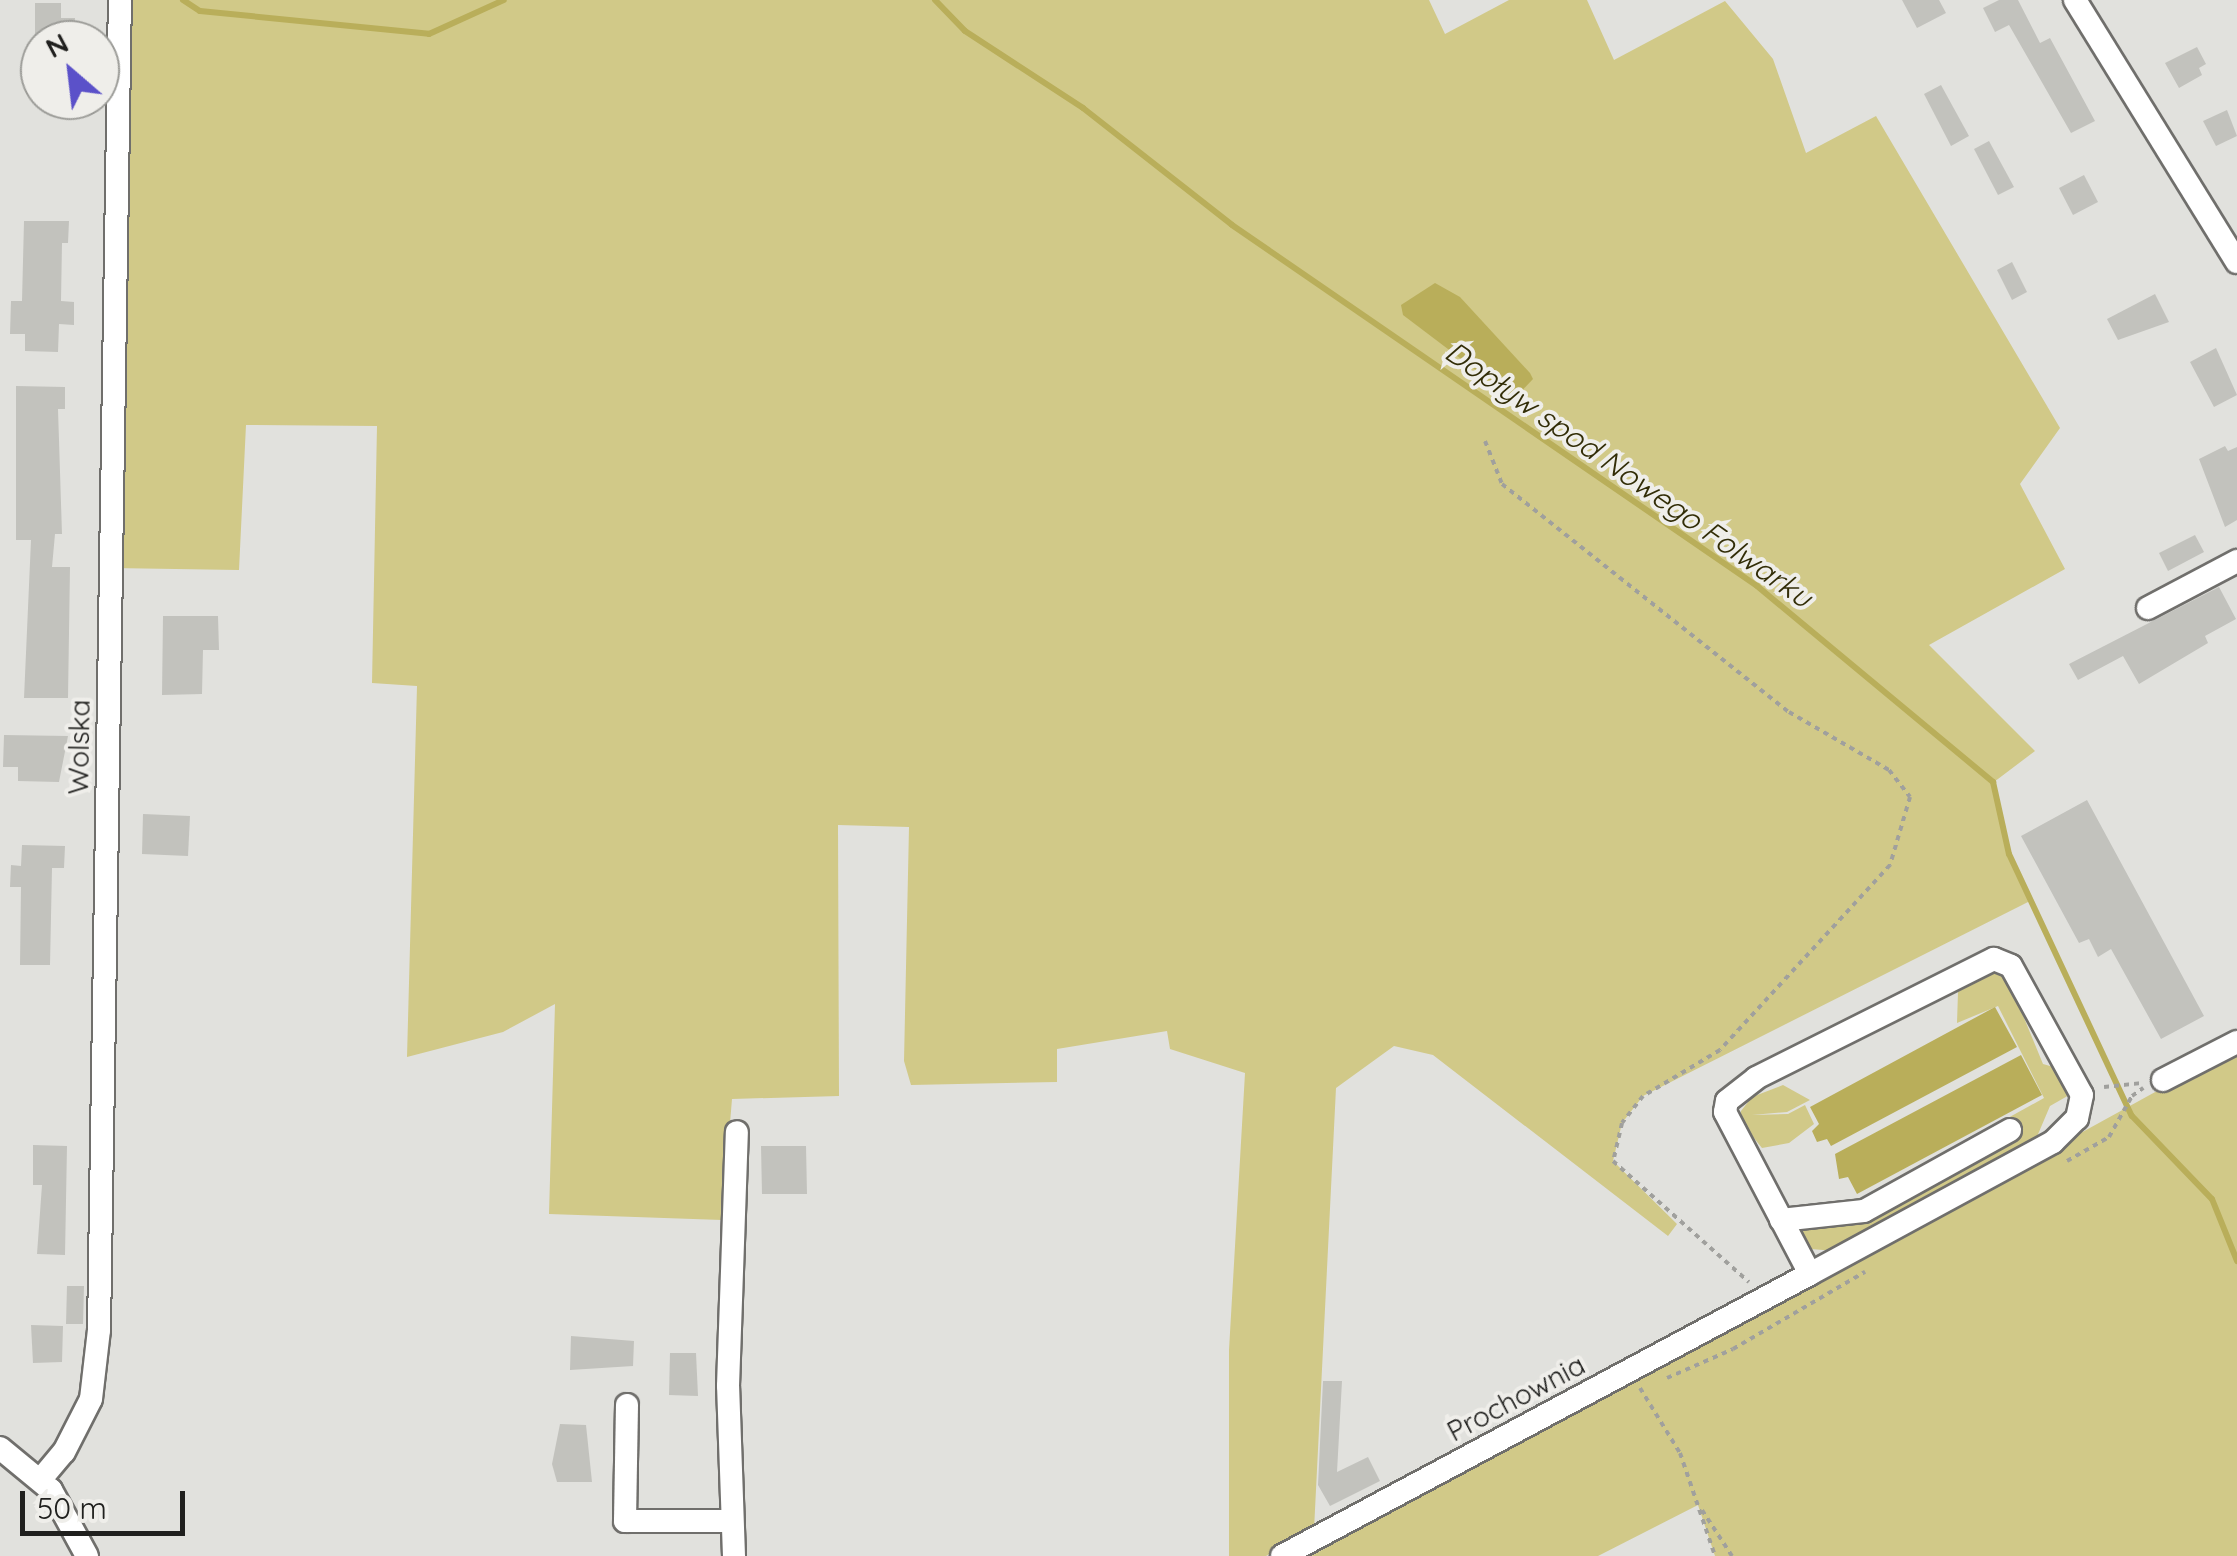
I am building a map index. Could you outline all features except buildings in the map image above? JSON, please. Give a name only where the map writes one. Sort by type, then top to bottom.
[{"type":"street","name":"Wolska","points":[[41,1479],[64,1452],[91,1400],[99,1330],[120,0]]},
{"type":"street","points":[[2074,0],[2237,262]]},
{"type":"street","points":[[2148,608],[2237,561]]},
{"type":"street","points":[[1810,1274],[1724,1112],[1736,1091],[1994,959],[2011,966],[2092,1091]]},
{"type":"street","points":[[2163,1080],[2237,1042]]},
{"type":"street","name":"Prochownia","points":[[1282,1556],[1627,1374],[2052,1142],[2077,1118],[2092,1091]]},
{"type":"street","points":[[1781,1220],[1856,1214],[2010,1130]]},
{"type":"street","points":[[734,1556],[728,1386],[737,1132]]},
{"type":"street","points":[[628,1405],[625,1521],[731,1521]]},
{"type":"street","points":[[0,1448],[41,1479],[87,1556]]},
{"type":"path","points":[[1486,441],[1502,484],[1789,712],[1889,770],[1910,797],[1890,865],[1720,1050],[1643,1096],[1622,1124],[1613,1161],[1677,1224],[1773,1294]]},
{"type":"path","points":[[2092,1091],[2112,1089],[2128,1081]]},
{"type":"path","points":[[2124,1113],[2132,1096]]},
{"type":"path","points":[[1627,1374],[1660,1414],[1715,1556]]},
{"type":"path","points":[[1698,1504],[1732,1556]]},
{"type":"shaded area","points":[[120,0],[1429,0],[1445,34],[1509,0],[1587,0],[1614,60],[1725,1],[1773,59],[1806,153],[1876,116],[2060,428],[2020,484],[2065,569],[1929,645],[2035,751],[1994,782],[2009,854],[2032,900],[1643,1096],[1622,1123],[1613,1161],[1677,1224],[1668,1236],[1433,1055],[1394,1046],[1336,1088],[1314,1530],[1266,1556],[1229,1556],[1229,1350],[1245,1073],[1170,1049],[1167,1031],[1057,1049],[1057,1082],[911,1085],[904,1061],[909,827],[838,825],[839,1096],[732,1099],[722,1220],[549,1214],[555,1004],[503,1032],[407,1057],[417,686],[372,683],[377,426],[246,425],[239,570],[112,568]]},
{"type":"shaded area","points":[[1435,283],[1460,297],[1530,373],[1533,379],[1514,399],[1403,315],[1401,305]]},
{"type":"shaded area","points":[[1991,972],[2008,979],[2043,1064],[2057,1068],[2071,1094],[2050,1106],[2036,1139],[1835,1251],[1811,1249],[1796,1229],[1860,1222],[2016,1137],[2006,1119],[2044,1098],[1998,1006],[1957,1023],[1958,992]]},
{"type":"shaded area","points":[[1995,1007],[2017,1047],[1831,1146],[1827,1139],[1817,1142],[1812,1131],[1819,1124],[1810,1107]]},
{"type":"shaded area","points":[[2237,1047],[2237,1556],[1715,1556],[1698,1505],[1598,1556],[1311,1556]]},
{"type":"shaded area","points":[[2021,1055],[2042,1095],[1857,1194],[1848,1177],[1839,1179],[1835,1154]]},
{"type":"shaded area","points":[[1783,1085],[1810,1100],[1787,1112],[1752,1115],[1788,1114],[1805,1105],[1814,1124],[1789,1143],[1762,1148],[1740,1121],[1741,1111],[1752,1097]]},
{"type":"waterway","points":[[183,0],[200,11],[429,34],[504,0]]},
{"type":"waterway","name":"Dopływ spod Nowego Folwarku","points":[[935,0],[965,31],[1083,108],[1232,225],[1757,586],[1993,782],[2009,854],[2132,1116],[2212,1199],[2237,1261]]}]
